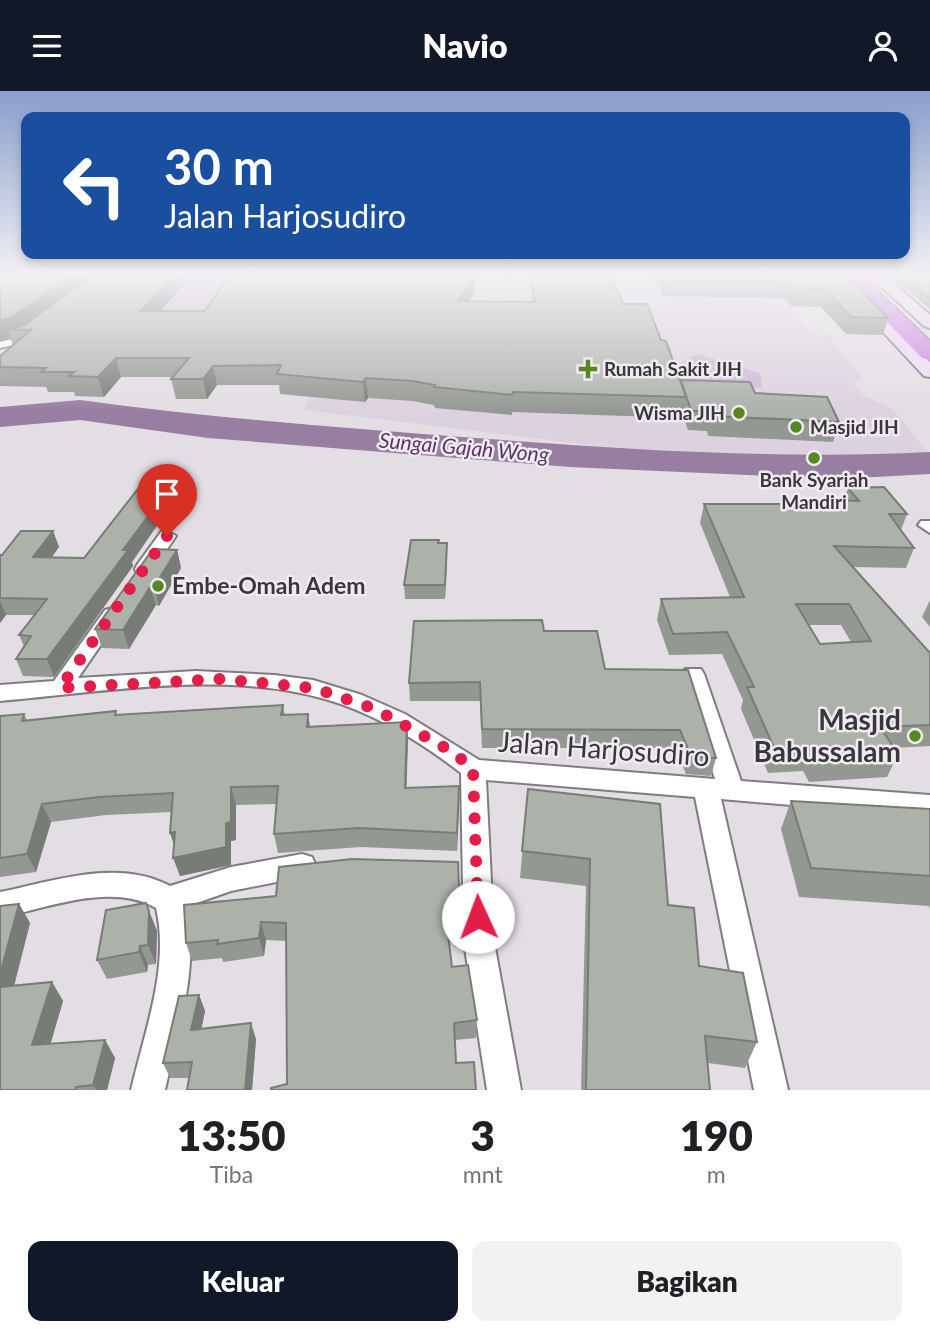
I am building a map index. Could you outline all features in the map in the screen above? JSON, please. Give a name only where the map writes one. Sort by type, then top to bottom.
[{"type":"highway","points":[[918,329],[930,353]]},
{"type":"street","points":[[0,345],[23,340],[43,326]]},
{"type":"street","points":[[918,329],[930,372]]},
{"type":"street","points":[[60,688],[167,536]]},
{"type":"street","points":[[693,674],[718,787],[771,1090]]},
{"type":"street","name":"Jalan Harjosudiro","points":[[0,692],[220,679],[314,688],[375,709],[453,752],[473,769],[930,806]]},
{"type":"street","points":[[473,769],[463,866],[504,1090]]},
{"type":"street","points":[[168,900],[231,879],[331,863]]},
{"type":"street","points":[[0,905],[116,884],[147,887],[168,900],[176,929],[174,961],[148,1090]]},
{"type":"shaded area","name":"Rumah Sakit JIH","points":[[366,320],[799,320],[812,335],[828,335],[862,379],[855,382],[856,386],[864,396],[893,409],[930,456],[930,464],[817,473],[304,410],[325,360]]},
{"type":"shaded area","points":[[697,354],[760,373],[762,388],[679,386],[669,369]]},
{"type":"building","points":[[32,320],[653,320],[661,340],[666,341],[686,397],[513,392],[512,395],[434,387],[435,385],[412,381],[366,378],[363,382],[277,374],[281,365],[213,366],[203,379],[171,379],[189,358],[116,358],[98,377],[69,376],[74,372],[41,372],[46,368],[0,367],[0,356],[31,330],[8,329],[23,326]]},
{"type":"building","points":[[681,380],[750,382],[755,393],[827,397],[839,422],[712,416],[710,411],[691,411]]},
{"type":"building","points":[[148,476],[177,477],[123,550],[128,550],[47,659],[16,659],[31,636],[19,635],[47,599],[0,598],[0,555],[21,531],[53,531],[33,557],[84,558]]},
{"type":"building","points":[[884,487],[907,514],[889,514],[914,548],[834,546],[930,653],[930,725],[880,727],[898,754],[817,760],[812,749],[775,750],[747,687],[754,687],[727,632],[673,634],[661,599],[744,597],[704,504],[796,504],[793,499],[859,501],[848,488]],"holes":[[[796,604],[849,604],[871,641],[820,644]]]},
{"type":"building","points":[[411,540],[439,540],[438,543],[447,543],[445,585],[404,585]]},
{"type":"building","points":[[153,549],[177,550],[123,630],[95,629]]},
{"type":"building","points":[[542,620],[544,631],[597,631],[605,669],[688,670],[716,758],[691,756],[680,730],[482,729],[480,682],[409,683],[414,621]]},
{"type":"building","points":[[283,705],[281,715],[308,714],[307,727],[407,722],[405,788],[459,786],[457,833],[359,828],[274,834],[278,786],[231,787],[231,822],[226,823],[226,847],[173,858],[175,832],[170,833],[173,793],[99,797],[42,804],[27,854],[0,858],[0,716],[24,714],[22,721],[116,711],[115,715]]},
{"type":"building","points":[[528,789],[660,804],[668,905],[694,908],[699,966],[743,973],[757,1042],[705,1036],[710,1090],[586,1090],[590,859],[522,851]]},
{"type":"building","points":[[791,801],[930,809],[930,876],[811,868]]},
{"type":"building","points":[[352,859],[458,862],[460,910],[445,910],[452,967],[468,965],[477,1020],[454,1023],[456,1063],[474,1062],[476,1090],[271,1090],[287,1084],[286,923],[261,922],[259,938],[217,944],[218,940],[186,943],[184,905],[276,896],[279,867]]},
{"type":"building","points":[[146,903],[149,911],[148,945],[140,946],[139,952],[97,960],[106,910]]},
{"type":"building","points":[[19,904],[0,974],[0,906]]},
{"type":"building","points":[[52,982],[32,1045],[105,1040],[93,1085],[76,1087],[75,1090],[0,1090],[0,987]]},
{"type":"building","points":[[199,995],[191,1030],[251,1023],[245,1090],[187,1090],[192,1062],[163,1063],[179,996]]},
{"type":"waterway","name":"Sungai Gajah Wong","points":[[0,417],[80,410],[208,428],[570,456],[839,468],[930,463]]},
{"type":"place","name":"Rumah Sakit JIH","points":[[588,369]]},
{"type":"place","name":"Wisma JIH","points":[[739,413]]},
{"type":"place","name":"Masjid JIH","points":[[796,427]]},
{"type":"place","name":"Bank Syariah Mandiri","points":[[814,458]]},
{"type":"place","name":"Embe-Omah Adem","points":[[158,586]]},
{"type":"place","name":"Masjid Babussalam","points":[[915,736]]},
{"type":"route","points":[[167,536],[60,688],[220,679],[314,688],[375,709],[453,752],[473,769],[478,917]]}]
